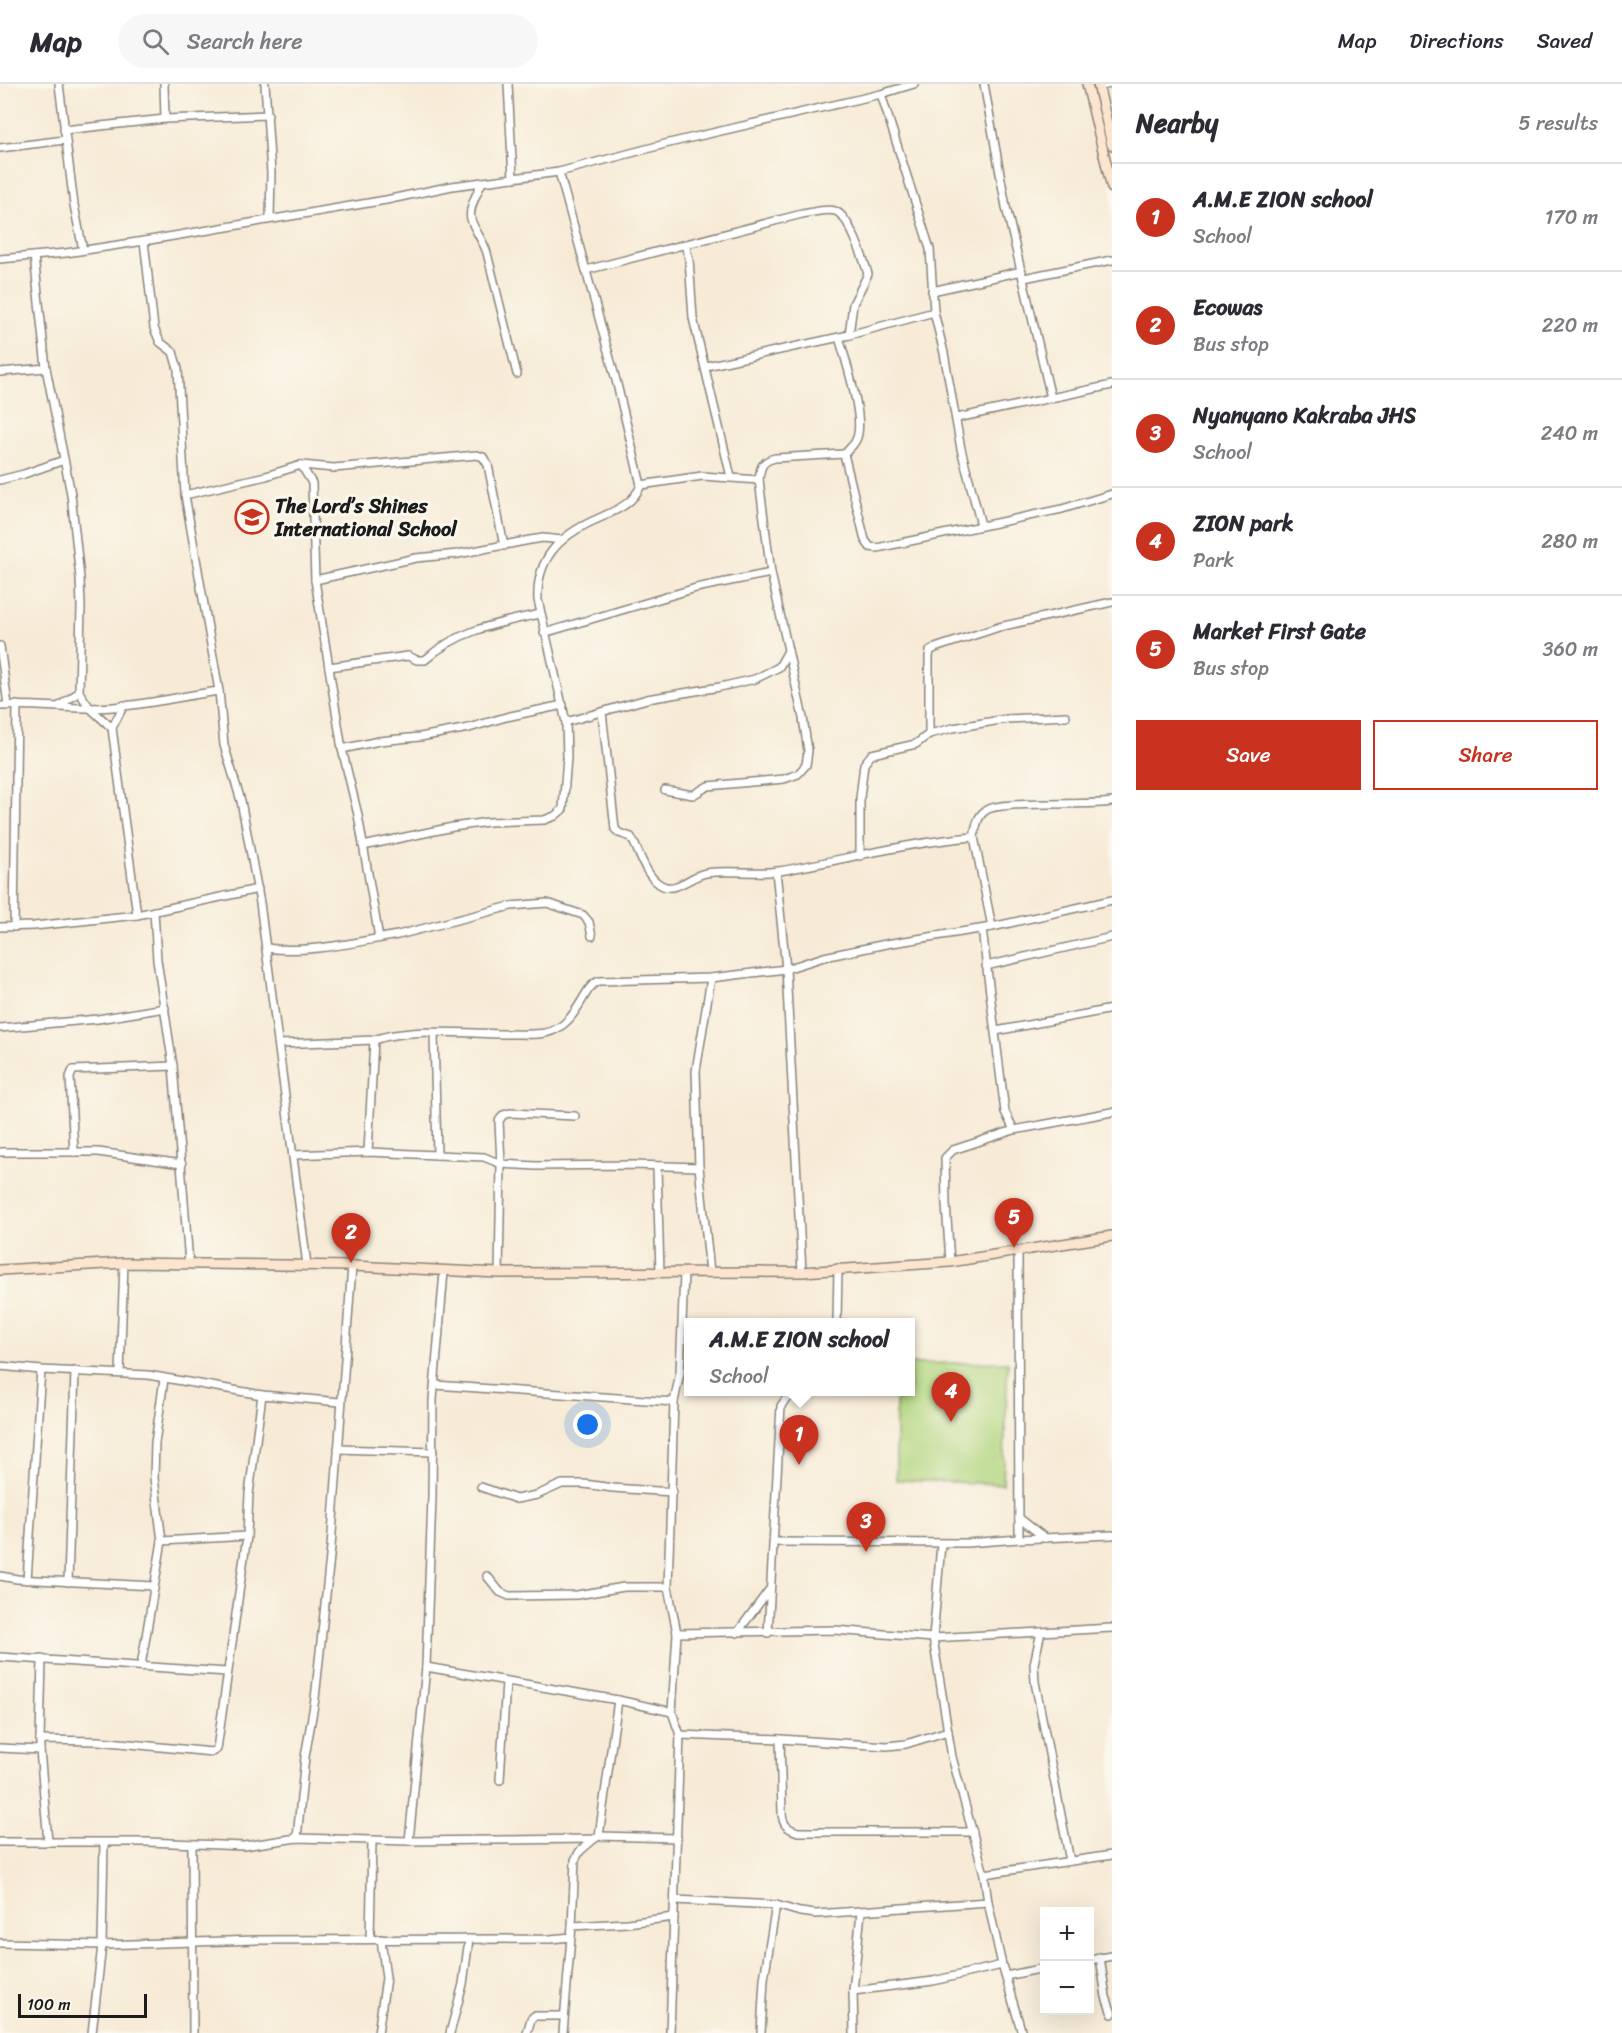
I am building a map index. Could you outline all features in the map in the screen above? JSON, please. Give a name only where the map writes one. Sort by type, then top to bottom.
[{"type":"street","points":[[59,84],[74,205],[83,250]]},
{"type":"street","points":[[164,84],[165,119]]},
{"type":"street","points":[[265,84],[268,115],[270,219]]},
{"type":"street","points":[[508,84],[513,178]]},
{"type":"street","points":[[0,259],[144,241],[482,182],[559,172],[914,84]]},
{"type":"street","points":[[984,84],[1002,186],[1052,398]]},
{"type":"street","points":[[1087,84],[1112,188]]},
{"type":"street","points":[[1110,84],[1098,86],[1112,145]]},
{"type":"street","points":[[881,94],[930,249],[934,312],[957,418],[961,450],[981,525]]},
{"type":"street","points":[[64,130],[165,119],[268,115]]},
{"type":"street","points":[[0,148],[65,140]]},
{"type":"street","points":[[363,846],[453,827],[488,822],[544,820],[555,816],[563,809],[567,757],[566,722],[540,614],[537,584],[541,568],[562,540],[574,531],[624,507],[638,492],[641,484],[559,172]]},
{"type":"street","points":[[482,182],[472,208],[471,221],[487,253],[517,374]]},
{"type":"street","points":[[586,270],[802,214],[832,210],[838,212],[854,238],[868,274],[853,304],[849,335]]},
{"type":"street","points":[[144,241],[154,328],[160,342],[173,352],[178,369],[185,495],[219,691],[224,745],[241,801],[258,889],[307,1265]]},
{"type":"street","points":[[685,244],[689,259],[693,318],[731,477]]},
{"type":"street","points":[[34,256],[46,368],[71,494],[80,578],[79,692],[90,708],[112,728]]},
{"type":"street","points":[[932,291],[1112,260]]},
{"type":"street","points":[[706,366],[849,335],[934,312]]},
{"type":"street","points":[[664,790],[693,795],[708,786],[784,780],[798,774],[806,765],[808,752],[804,718],[771,573],[759,480],[760,468],[768,459],[844,454],[856,440],[858,423],[855,399],[839,337]]},
{"type":"street","points":[[0,372],[46,368]]},
{"type":"street","points":[[957,418],[1112,386]]},
{"type":"street","points":[[844,454],[863,533],[870,547],[884,547],[1062,509],[1112,494]]},
{"type":"street","points":[[185,495],[266,476],[301,465],[334,468],[470,455],[483,457],[488,465],[504,546]]},
{"type":"street","points":[[0,480],[64,460]]},
{"type":"street","points":[[301,465],[312,483],[315,580],[342,749],[358,815],[379,938]]},
{"type":"street","points":[[641,484],[702,476],[759,480]]},
{"type":"street","points":[[315,580],[416,558],[458,554],[543,538],[562,540]]},
{"type":"street","points":[[544,633],[696,588],[771,573]]},
{"type":"street","points":[[929,734],[930,651],[999,627],[1112,602]]},
{"type":"street","points":[[329,667],[408,656],[422,661],[445,644],[465,634],[483,627],[540,614]]},
{"type":"street","points":[[0,646],[4,706],[90,708],[219,691]]},
{"type":"street","points":[[566,722],[647,699],[755,680],[779,667],[788,651]]},
{"type":"street","points":[[779,667],[792,672]]},
{"type":"street","points":[[58,707],[79,692]]},
{"type":"street","points":[[14,927],[17,705]]},
{"type":"street","points":[[124,705],[112,728],[137,915]]},
{"type":"street","points":[[342,749],[379,741],[420,737],[469,728],[506,717],[563,705]]},
{"type":"street","points":[[602,712],[615,829],[631,837],[640,858],[659,884],[666,887],[705,873],[776,871],[860,856],[876,850],[904,845],[974,837]]},
{"type":"street","points":[[860,856],[860,798],[864,764],[872,754],[916,744],[929,734],[1007,719],[1066,716]]},
{"type":"street","points":[[992,927],[974,837],[980,816],[985,810],[1022,804],[1095,805],[1112,802]]},
{"type":"street","points":[[776,871],[786,969],[802,1272]]},
{"type":"street","points":[[0,927],[137,915],[258,889]]},
{"type":"street","points":[[279,1044],[374,1040],[384,1037],[434,1033],[547,1032],[572,1017],[594,982],[711,978],[786,969],[824,957],[886,944],[982,929],[1112,900]]},
{"type":"street","points":[[266,948],[297,950],[379,938],[416,931],[511,906],[547,903],[583,915],[589,922],[592,936]]},
{"type":"street","points":[[154,911],[157,960],[173,1066],[189,1263]]},
{"type":"street","points":[[982,929],[1005,1112],[1014,1130]]},
{"type":"street","points":[[986,966],[1112,937]]},
{"type":"street","points":[[710,1272],[699,1167],[696,1071],[711,978]]},
{"type":"street","points":[[0,1028],[98,1019],[165,1008]]},
{"type":"street","points":[[996,1031],[1112,1009]]},
{"type":"street","points":[[434,1033],[437,1155]]},
{"type":"street","points":[[368,1152],[374,1040]]},
{"type":"street","points":[[74,1152],[70,1077],[73,1070],[173,1066]]},
{"type":"street","points":[[950,1262],[945,1158],[953,1150],[1042,1123],[1112,1112]]},
{"type":"street","points":[[499,1273],[500,1121],[503,1115],[510,1113],[575,1116]]},
{"type":"street","points":[[0,1152],[113,1153],[182,1164]]},
{"type":"street","points":[[293,1155],[368,1152],[484,1157],[501,1164],[699,1167]]},
{"type":"street","points":[[657,1167],[660,1273]]},
{"type":"street","points":[[0,1269],[123,1263],[189,1263],[352,1266],[499,1273],[802,1272],[950,1262],[1112,1236]]},
{"type":"street","points":[[1018,1251],[1019,1539]]},
{"type":"street","points":[[120,1373],[123,1263]]},
{"type":"street","points":[[297,1838],[331,1547],[340,1402],[352,1266]]},
{"type":"street","points":[[837,1318],[838,1268]]},
{"type":"street","points":[[410,1841],[426,1667],[435,1385],[444,1272]]},
{"type":"street","points":[[670,2033],[680,1735],[672,1712],[677,1633],[668,1587],[674,1402],[680,1373],[684,1273]]},
{"type":"street","points":[[0,1366],[120,1373],[262,1395],[340,1402]]},
{"type":"street","points":[[27,1580],[40,1370]]},
{"type":"street","points":[[68,1582],[75,1371]]},
{"type":"street","points":[[141,1666],[162,1541],[154,1478],[155,1443],[164,1379]]},
{"type":"street","points":[[435,1385],[674,1402]]},
{"type":"street","points":[[40,1740],[99,1741],[212,1752],[217,1749],[248,1536],[249,1494],[262,1395]]},
{"type":"street","points":[[768,1633],[781,1406],[791,1396]]},
{"type":"street","points":[[338,1449],[433,1452]]},
{"type":"street","points":[[480,1487],[516,1499],[537,1495],[561,1484],[672,1492]]},
{"type":"street","points":[[1019,1518],[1045,1538]]},
{"type":"street","points":[[774,1542],[941,1544],[1112,1535]]},
{"type":"street","points":[[162,1541],[248,1536]]},
{"type":"street","points":[[941,1544],[933,1638],[952,1757],[984,1874],[1002,1965],[1021,2033]]},
{"type":"street","points":[[0,1576],[27,1580],[154,1586]]},
{"type":"street","points":[[487,1576],[500,1592],[509,1596],[577,1595],[624,1587],[668,1587]]},
{"type":"street","points":[[737,1633],[771,1588]]},
{"type":"street","points":[[677,1633],[835,1630],[933,1638],[1112,1628]]},
{"type":"street","points":[[1041,1632],[1034,1664],[1035,1682],[1070,1861]]},
{"type":"street","points":[[0,1657],[227,1672]]},
{"type":"street","points":[[42,1659],[40,1750],[48,1842]]},
{"type":"street","points":[[426,1667],[618,1700],[672,1712]]},
{"type":"street","points":[[500,1780],[506,1682]]},
{"type":"street","points":[[563,2033],[575,1860],[580,1851],[597,1838],[618,1700]]},
{"type":"street","points":[[680,1735],[887,1746],[906,1744],[948,1731]]},
{"type":"street","points":[[780,1739],[782,1813],[783,1822],[787,1828],[798,1832],[973,1832]]},
{"type":"street","points":[[0,1748],[40,1750]]},
{"type":"street","points":[[0,1842],[244,1846],[297,1838],[410,1841],[677,1838]]},
{"type":"street","points":[[370,1939],[372,1841]]},
{"type":"street","points":[[92,2033],[102,1945],[104,1843]]},
{"type":"street","points":[[192,1844],[193,2033]]},
{"type":"street","points":[[984,1874],[1112,1855]]},
{"type":"street","points":[[675,1900],[776,1905],[816,1914],[988,1902]]},
{"type":"street","points":[[761,2033],[764,1979],[776,1905]]},
{"type":"street","points":[[854,2033],[853,1991],[861,1912]]},
{"type":"street","points":[[572,1926],[674,1917]]},
{"type":"street","points":[[0,1943],[102,1945],[571,1937]]},
{"type":"street","points":[[378,2033],[386,1978],[381,1939]]},
{"type":"street","points":[[450,2033],[464,1984],[469,1939]]},
{"type":"street","points":[[1094,1959],[1112,1956]]},
{"type":"street","points":[[1100,1958],[1106,1997],[1112,2014]]},
{"type":"street","points":[[853,1991],[933,1981],[1002,1965]]},
{"type":"street","points":[[1006,1976],[1040,1969]]},
{"type":"street","points":[[527,2033],[532,2017],[563,2016]]},
{"type":"green space","points":[[1008,1362],[1003,1484],[896,1480],[896,1396],[915,1396],[915,1364]]},
{"type":"place","name":"The Lord’s Shines International School","points":[[252,517]]},
{"type":"place","name":"Market First Gate","points":[[1014,1248]]},
{"type":"place","name":"Ecowas","points":[[351,1263]]},
{"type":"place","name":"ZION park","points":[[951,1422]]},
{"type":"place","name":"A.M.E ZION school","points":[[799,1465]]},
{"type":"place","name":"Nyanyano Kakraba JHS","points":[[866,1552]]}]
